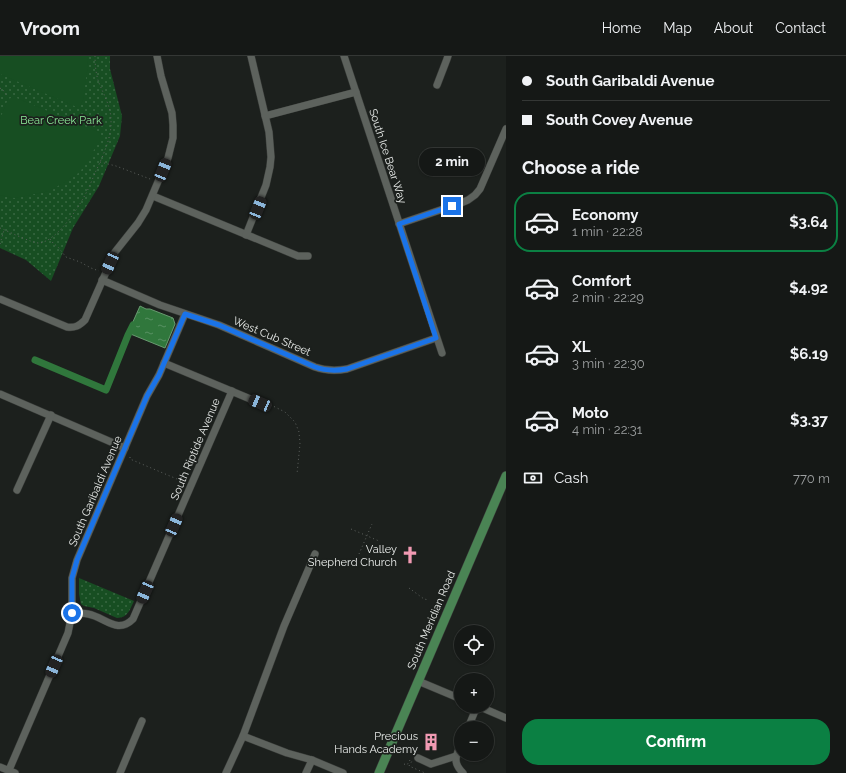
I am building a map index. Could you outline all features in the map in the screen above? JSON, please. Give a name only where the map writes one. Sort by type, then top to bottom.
[{"type":"main road","name":"South Meridian Road","points":[[379,773],[506,476]]},
{"type":"street","points":[[0,299],[67,327],[77,327],[85,320],[115,252],[142,217],[153,196],[171,148],[173,138],[172,113],[161,76],[157,56]]},
{"type":"street","points":[[246,235],[266,185],[271,157],[270,140],[251,56]]},
{"type":"street","name":"South Ice Bear Way","points":[[344,56],[442,353]]},
{"type":"street","points":[[437,85],[448,56]]},
{"type":"street","points":[[265,116],[356,92]]},
{"type":"street","points":[[399,224],[461,203],[475,195],[480,189],[503,144],[506,129]]},
{"type":"street","points":[[153,196],[298,256],[308,256]]},
{"type":"street","name":"West Cub Street","points":[[104,277],[160,305],[219,325],[325,370],[337,371],[347,369],[436,338]]},
{"type":"street","name":"South Garibaldi Avenue","points":[[12,772],[68,633],[72,613],[72,578],[77,560],[147,396],[159,375],[185,314]]},
{"type":"street","points":[[164,363],[263,403]]},
{"type":"street","name":"South Riptide Avenue","points":[[72,613],[88,614],[118,626],[128,624],[133,619],[232,391]]},
{"type":"street","points":[[0,394],[125,448]]},
{"type":"street","points":[[17,490],[51,415]]},
{"type":"street","points":[[226,773],[242,736],[284,626],[315,554]]},
{"type":"street","points":[[418,681],[454,696]]},
{"type":"street","points":[[494,713],[506,718]]},
{"type":"street","points":[[120,773],[142,721]]},
{"type":"street","points":[[242,736],[287,753],[312,760],[343,773]]},
{"type":"street","points":[[418,758],[431,764],[454,757]]},
{"type":"street","points":[[306,773],[312,760]]},
{"type":"street","points":[[456,761],[462,771]]},
{"type":"street","points":[[0,767],[12,772]]},
{"type":"path","points":[[0,228],[31,242],[38,243],[44,241],[64,226],[85,195],[109,138],[112,120],[107,102],[98,82],[95,56]]},
{"type":"path","points":[[0,88],[7,96]]},
{"type":"path","points":[[100,162],[116,166],[158,182]]},
{"type":"path","points":[[0,244],[4,230]]},
{"type":"path","points":[[50,238],[66,257],[80,262],[104,277]]},
{"type":"path","points":[[263,403],[285,412],[295,422],[299,432],[300,444],[297,474]]},
{"type":"path","points":[[125,448],[130,458],[191,485]]},
{"type":"path","points":[[360,554],[372,524]]},
{"type":"path","points":[[351,529],[379,541]]},
{"type":"path","points":[[355,565],[356,561]]},
{"type":"path","points":[[409,588],[424,599],[429,600]]},
{"type":"path","points":[[404,764],[408,766],[410,760],[412,761],[409,766],[425,773]]},
{"type":"green space","name":"Bear Creek Park","points":[[0,56],[110,56],[110,69],[122,116],[120,136],[99,186],[73,228],[51,281],[26,260],[0,248]]},
{"type":"green space","points":[[0,56],[87,56],[88,65],[83,100],[79,108],[0,74]]},
{"type":"green space","points":[[14,97],[101,133],[99,142],[80,172],[50,191],[14,198],[0,195],[0,119],[8,99]]},
{"type":"green space","points":[[79,578],[134,601],[126,615],[121,618],[117,618],[81,604],[79,594]]},
{"type":"water","points":[[140,306],[173,318],[175,324],[165,348],[128,333]]},
{"type":"waterway","points":[[35,360],[106,390],[133,325]]},
{"type":"place","name":"Valley Shepherd Church","points":[[410,555]]},
{"type":"place","name":"Precious Hands Academy","points":[[431,742]]},
{"type":"route","points":[[72,613],[72,578],[77,560],[147,396],[159,375],[185,314],[219,325],[325,370],[337,371],[347,369],[436,338],[399,224],[452,206]]}]
